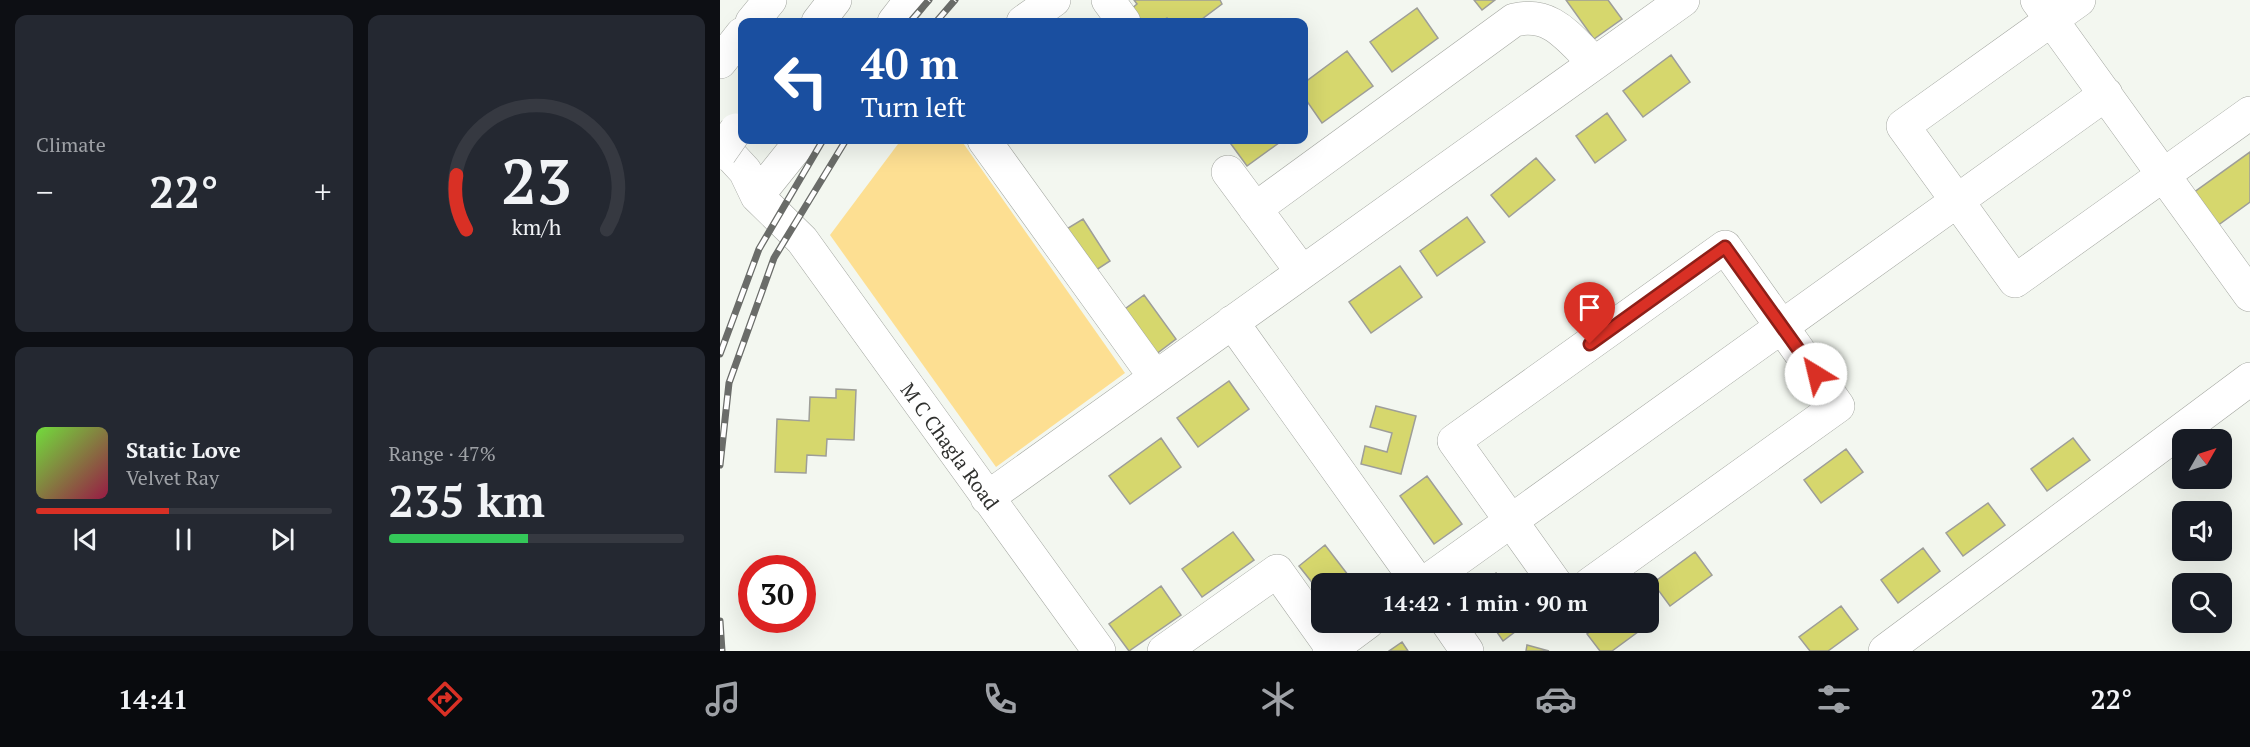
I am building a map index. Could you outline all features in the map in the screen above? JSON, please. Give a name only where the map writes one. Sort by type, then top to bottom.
[{"type":"main road","points":[[755,18],[770,0]]},
{"type":"main road","points":[[821,18],[836,0]]},
{"type":"main road","points":[[897,18],[911,0]]},
{"type":"main road","points":[[1029,18],[1054,0]]},
{"type":"main road","points":[[1108,0],[1121,18]]},
{"type":"main road","points":[[987,498],[1683,0]]},
{"type":"main road","points":[[2079,0],[2045,10],[1903,126],[2014,281],[2250,113]]},
{"type":"main road","points":[[2045,10],[2250,295]]},
{"type":"main road","points":[[1255,209],[1514,20],[1529,16],[1552,22],[1595,63]]},
{"type":"main road","points":[[720,62],[738,39]]},
{"type":"main road","points":[[1436,573],[2106,94]]},
{"type":"main road","points":[[730,137],[757,196]]},
{"type":"main road","points":[[757,196],[799,144]]},
{"type":"main road","points":[[987,144],[1155,378]]},
{"type":"main road","points":[[720,172],[734,187],[757,196]]},
{"type":"main road","points":[[1228,172],[1302,272]]},
{"type":"main road","name":"M C Chagla Road","points":[[757,196],[802,240],[987,498],[1091,648]]},
{"type":"main road","points":[[1548,573],[1454,441],[1725,247],[1838,406],[1605,573]]},
{"type":"main road","points":[[1232,322],[1413,573]]},
{"type":"main road","points":[[1884,651],[2250,379]]},
{"type":"main road","points":[[1164,651],[1276,571],[1332,650],[1354,633]]},
{"type":"main road","points":[[1455,633],[1467,651]]},
{"type":"shaded area","points":[[898,144],[964,144],[1125,373],[996,467],[830,235]]},
{"type":"building","points":[[1134,0],[1220,0],[1222,4],[1203,18],[1137,18],[1130,10],[1137,4]]},
{"type":"building","points":[[1474,0],[1495,0],[1482,10]]},
{"type":"building","points":[[1566,0],[1608,0],[1622,19],[1594,39]]},
{"type":"building","points":[[1417,8],[1438,38],[1392,72],[1370,42]]},
{"type":"building","points":[[1347,51],[1373,86],[1322,123],[1308,103],[1308,80]]},
{"type":"building","points":[[1671,55],[1690,82],[1643,117],[1623,91]]},
{"type":"building","points":[[1607,113],[1626,140],[1595,163],[1576,136]]},
{"type":"building","points":[[1231,144],[1277,144],[1247,166]]},
{"type":"building","points":[[2250,152],[2250,202],[2217,226],[2193,193]]},
{"type":"building","points":[[1536,158],[1555,180],[1509,217],[1491,195]]},
{"type":"building","points":[[1467,217],[1485,242],[1437,276],[1420,251]]},
{"type":"building","points":[[1083,219],[1110,261],[1087,276],[1060,233]]},
{"type":"building","points":[[1400,266],[1422,297],[1371,333],[1349,302]]},
{"type":"building","points":[[1144,295],[1176,339],[1151,358],[1118,314]]},
{"type":"building","points":[[1229,381],[1249,409],[1198,447],[1177,418]]},
{"type":"building","points":[[836,389],[856,390],[854,440],[827,439],[826,456],[807,455],[806,473],[775,472],[777,419],[809,421],[810,397],[836,398]]},
{"type":"building","points":[[1376,406],[1416,416],[1401,474],[1361,464],[1365,446],[1387,452],[1392,433],[1370,427]]},
{"type":"building","points":[[1161,438],[1181,467],[1130,504],[1109,476]]},
{"type":"building","points":[[2073,438],[2090,460],[2047,491],[2031,469]]},
{"type":"building","points":[[1846,449],[1863,472],[1821,503],[1804,480]]},
{"type":"building","points":[[1427,476],[1462,524],[1434,544],[1400,496]]},
{"type":"building","points":[[1988,503],[2005,525],[1963,556],[1946,533]]},
{"type":"building","points":[[1233,532],[1254,560],[1202,597],[1182,569]]},
{"type":"building","points":[[1325,545],[1347,573],[1311,573],[1311,581],[1299,566]]},
{"type":"building","points":[[1923,548],[1940,571],[1898,603],[1881,580]]},
{"type":"building","points":[[1695,552],[1712,575],[1670,606],[1659,591],[1659,579]]},
{"type":"building","points":[[1161,586],[1181,615],[1129,651],[1109,624]]},
{"type":"building","points":[[1841,606],[1858,629],[1828,651],[1810,651],[1799,637]]},
{"type":"building","points":[[1498,633],[1514,633],[1503,641]]},
{"type":"building","points":[[1636,633],[1612,651],[1600,651],[1587,634]]},
{"type":"building","points":[[1402,642],[1408,651],[1389,651]]},
{"type":"building","points":[[1527,645],[1549,651],[1526,651]]},
{"type":"railway","points":[[913,18],[929,0]]},
{"type":"railway","points":[[939,18],[955,0]]},
{"type":"railway","points":[[720,354],[759,249],[821,144]]},
{"type":"railway","points":[[720,465],[729,383],[774,258],[844,144]]},
{"type":"railway","points":[[720,621],[722,651]]},
{"type":"route","points":[[1590,344],[1725,247],[1816,374]]}]
